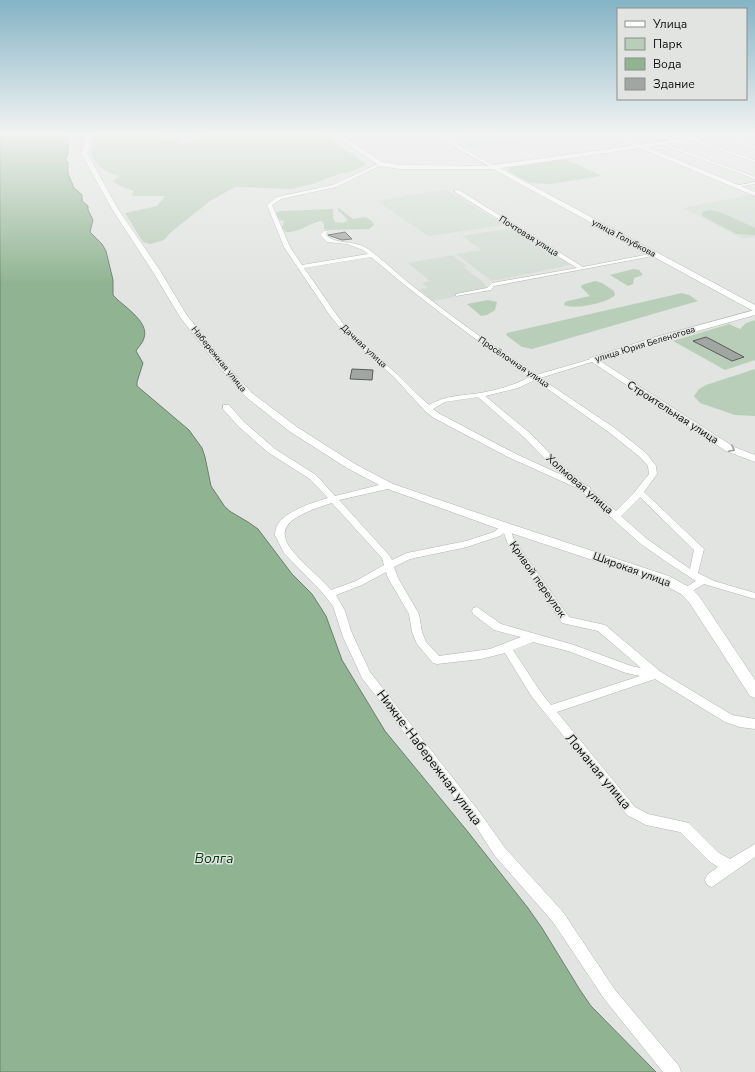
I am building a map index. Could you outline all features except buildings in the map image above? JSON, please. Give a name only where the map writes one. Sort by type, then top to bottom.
[{"type":"main road","name":"улица Голубкова","points":[[525,184],[755,310]]},
{"type":"street","name":"Набережная улица","points":[[101,184],[115,209],[157,272],[183,315],[221,364],[249,395],[292,429],[351,466],[389,486],[506,527]]},
{"type":"street","name":"Дачная улица","points":[[338,184],[279,198],[269,205],[287,247],[332,314],[346,332],[396,376],[437,416],[551,476],[587,489]]},
{"type":"street","points":[[732,184],[755,194]]},
{"type":"street","points":[[737,186],[749,184]]},
{"type":"street","name":"Почтовая улица","points":[[456,191],[581,268]]},
{"type":"street","name":"Просёлочная улица","points":[[326,232],[323,235],[329,241],[355,245],[365,249],[411,288],[488,346],[588,412],[642,456],[652,466],[653,474],[639,492],[616,516]]},
{"type":"street","points":[[301,267],[371,255]]},
{"type":"street","name":"Почтовая улица","points":[[458,295],[489,289],[492,285],[655,255]]},
{"type":"street","name":"улица Юрия Беленогова","points":[[428,408],[449,398],[480,395],[516,387],[536,377],[755,310]]},
{"type":"street","name":"Строительная улица","points":[[593,360],[730,449],[755,459]]},
{"type":"street","name":"Холмовая улица","points":[[480,395],[528,436],[554,463],[587,489],[616,516],[622,524],[693,574],[704,580],[755,596]]},
{"type":"street","points":[[226,407],[241,424],[272,450],[313,477],[386,557],[390,566],[392,578],[414,614],[417,632],[422,644],[437,660],[474,657],[507,648],[522,640],[533,638]]},
{"type":"street","name":"Нижне-Набережная улица","points":[[389,486],[367,490],[333,500],[294,516],[282,523],[279,528],[279,536],[300,566],[329,594],[341,613],[344,626],[366,675],[468,806],[500,852],[558,917],[610,995],[673,1072]]},
{"type":"street","points":[[639,492],[699,549],[693,574]]},
{"type":"street","points":[[329,594],[359,583],[407,556],[481,540],[497,534],[506,527]]},
{"type":"street","name":"Широкая улица","points":[[506,527],[664,579],[686,592],[694,599],[755,692]]},
{"type":"street","name":"Кривой переулок","points":[[506,527],[510,540],[566,620],[601,628],[657,675],[729,719],[755,724]]},
{"type":"street","points":[[686,592],[704,580]]},
{"type":"street","name":"Кривой переулок","points":[[478,612],[498,627],[570,648],[630,670],[657,675]]},
{"type":"street","name":"Ломаная улица","points":[[507,648],[536,694],[631,811],[646,819],[684,827],[714,857],[730,866]]},
{"type":"street","points":[[549,710],[657,675]]},
{"type":"street","points":[[712,880],[755,850]]},
{"type":"shaded area","points":[[442,190],[450,192],[505,225],[428,236],[377,201]]},
{"type":"shaded area","points":[[753,194],[755,195],[755,237],[743,239],[683,208]]},
{"type":"shaded area","points":[[511,228],[571,265],[492,281],[456,254],[482,250],[462,236]]},
{"type":"shaded area","points":[[452,255],[467,266],[463,267],[483,282],[487,288],[433,301],[419,289],[427,288],[422,283],[430,281],[408,263]]},
{"type":"green space","points":[[117,184],[312,184],[291,189],[235,187],[210,201],[170,233],[164,240],[150,244],[143,242],[125,213],[157,206],[165,196],[132,196],[134,191]]},
{"type":"green space","points":[[339,208],[353,219],[365,217],[372,221],[374,225],[369,229],[328,230],[324,229],[324,224],[322,221],[297,231],[286,232],[282,228],[284,221],[280,220],[275,213],[280,211],[333,209],[333,218],[335,222],[344,223],[348,220],[337,209]]},
{"type":"green space","points":[[709,210],[720,212],[755,228],[755,235],[737,234],[702,216],[702,212]]},
{"type":"green space","points":[[633,269],[639,270],[643,275],[634,278],[633,284],[628,286],[610,275]]},
{"type":"green space","points":[[595,281],[602,283],[614,291],[615,295],[605,301],[590,305],[575,307],[564,305],[565,302],[590,296],[581,287],[582,285]]},
{"type":"green space","points":[[682,293],[689,295],[698,301],[532,349],[522,347],[506,335],[507,333]]},
{"type":"green space","points":[[488,300],[497,302],[495,310],[487,315],[481,316],[467,304]]},
{"type":"green space","points":[[755,320],[755,360],[725,370],[673,341],[729,324],[740,329],[746,323]]},
{"type":"green space","points":[[755,369],[755,416],[735,415],[700,403],[694,396],[699,389],[706,385]]},
{"type":"water","name":"Волга","points":[[0,184],[73,184],[73,187],[82,195],[82,201],[88,206],[88,210],[93,220],[90,232],[102,244],[106,251],[113,280],[113,295],[134,314],[143,326],[145,332],[142,343],[136,351],[143,363],[137,386],[189,430],[202,448],[211,486],[225,507],[258,529],[292,574],[312,594],[326,616],[342,660],[385,731],[528,908],[591,1006],[656,1072],[0,1072]]}]
